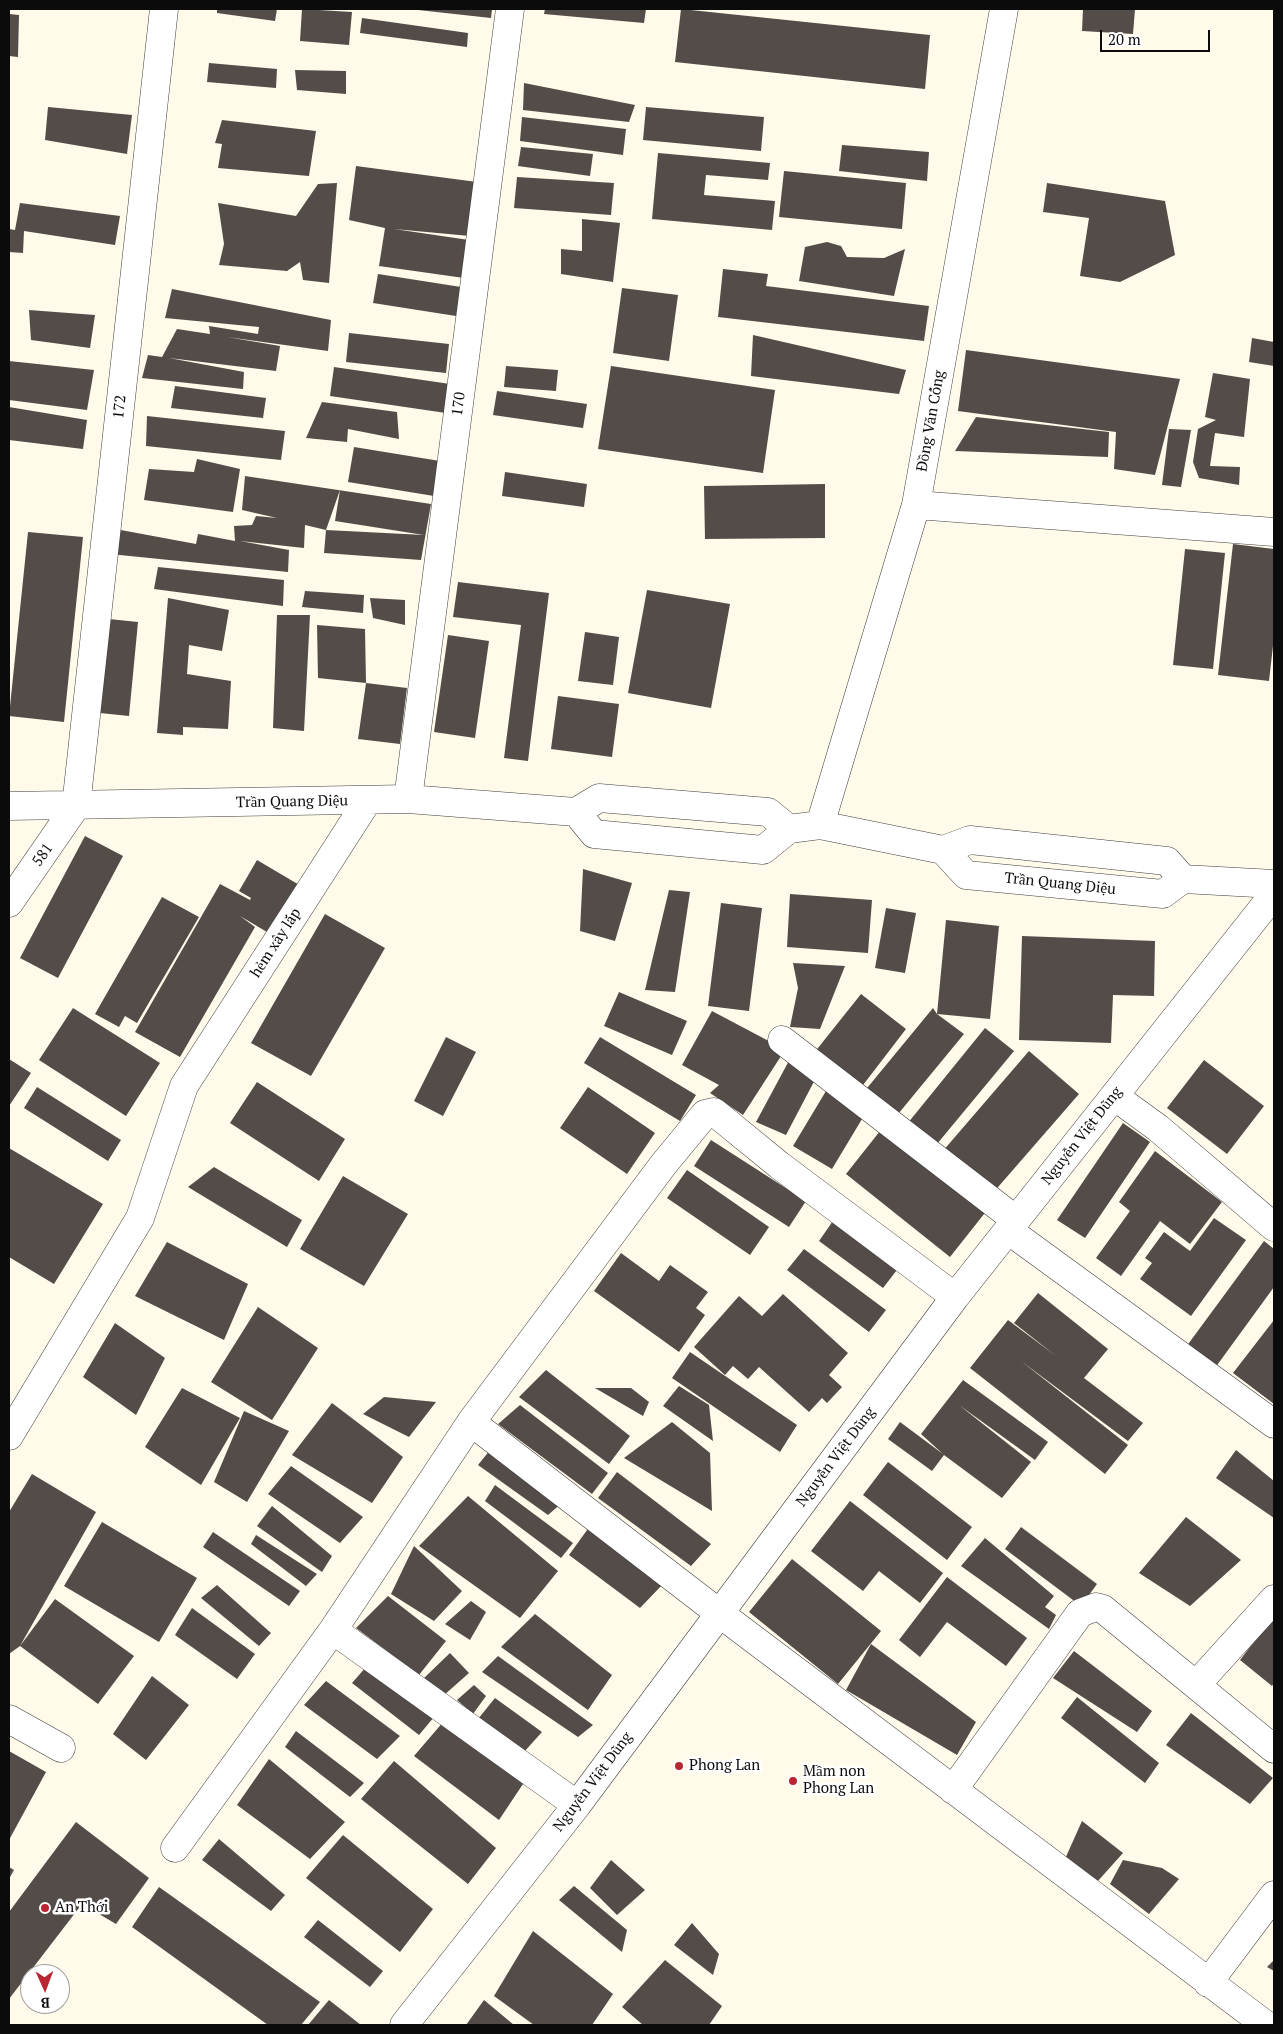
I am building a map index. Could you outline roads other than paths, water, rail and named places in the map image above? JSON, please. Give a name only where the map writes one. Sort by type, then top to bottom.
[{"type":"street","name":"172","points":[[76,806],[164,9]]},
{"type":"street","name":"170","points":[[408,799],[510,9]]},
{"type":"street","name":"Đồng Văn Cống","points":[[820,825],[916,506],[1004,9]]},
{"type":"street","points":[[916,506],[1274,532]]},
{"type":"street","points":[[789,829],[768,812],[599,798],[576,812],[594,834],[763,850],[789,829],[820,825],[943,850],[970,840],[1167,862],[1183,879],[1274,884]]},
{"type":"street","name":"Trần Quang Diệu","points":[[9,806],[408,799],[576,812]]},
{"type":"street","name":"hẻm xây lắp","points":[[9,1436],[140,1218],[184,1086],[368,800]]},
{"type":"street","name":"581","points":[[9,903],[76,806]]},
{"type":"street","name":"Nguyễn Việt Dũng","points":[[404,2025],[577,1805],[955,1297],[1274,894]]},
{"type":"street","points":[[782,1040],[1012,1225],[1274,1424]]},
{"type":"street","points":[[1114,1096],[1158,1128],[1274,1226]]},
{"type":"street","points":[[175,1848],[333,1630],[471,1422],[663,1165],[701,1118],[710,1112],[719,1116],[779,1164],[955,1297]]},
{"type":"street","points":[[471,1422],[719,1613],[1266,2025]]},
{"type":"street","points":[[1196,1685],[1274,1599]]},
{"type":"street","points":[[953,1790],[1080,1614],[1096,1607],[1103,1609],[1274,1749]]},
{"type":"street","points":[[333,1630],[577,1805]]},
{"type":"street","points":[[9,1719],[61,1748]]},
{"type":"street","points":[[1208,1983],[1274,1895]]},
{"type":"place","name":"Phong Lan","points":[[679,1766]]},
{"type":"place","name":"Mầm non Phong Lan","points":[[793,1781]]},
{"type":"place","name":"An Thới","points":[[45,1908]]}]
